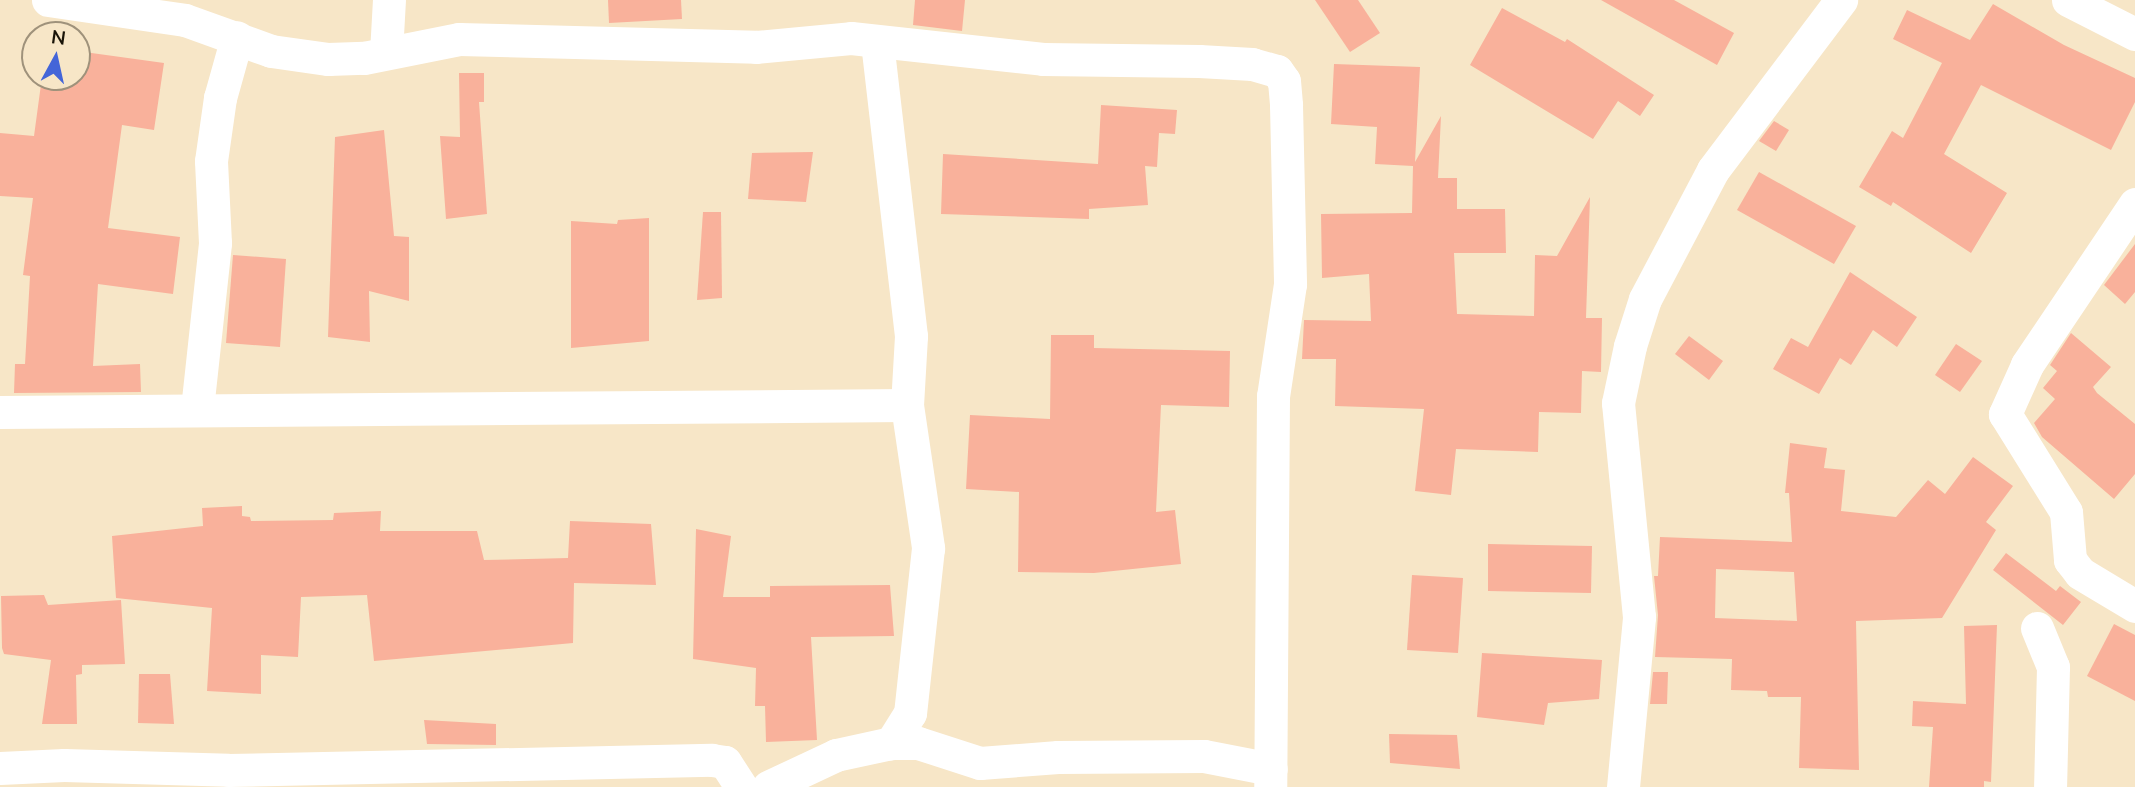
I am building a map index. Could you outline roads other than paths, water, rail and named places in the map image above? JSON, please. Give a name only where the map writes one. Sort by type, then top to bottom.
[{"type":"street","points":[[0,768],[383,777],[712,760],[725,762],[755,784],[836,755],[891,743],[935,747],[980,763],[1058,757],[1204,756],[1270,778],[1273,396],[1290,284],[1284,81],[1278,71],[1252,64],[1042,59],[851,38],[756,47],[459,39],[386,53],[328,59],[271,51],[185,20],[48,0]]},
{"type":"street","points":[[386,53],[389,0]]},
{"type":"street","points":[[1623,787],[1639,617],[1618,403],[1630,346],[1645,299],[1713,170],[1841,0]]},
{"type":"street","points":[[2068,0],[2135,34]]},
{"type":"street","points":[[197,410],[215,243],[211,161],[219,98],[237,37]]},
{"type":"street","points":[[877,42],[911,335],[907,405],[928,548],[910,713],[891,743]]},
{"type":"street","points":[[2135,204],[2027,365],[2005,414],[2066,512],[2070,560],[2080,573],[2135,606]]},
{"type":"street","points":[[0,412],[907,405]]},
{"type":"street","points":[[2037,628],[2053,667],[2050,787]]},
{"type":"street","points":[[910,713],[935,747]]}]
